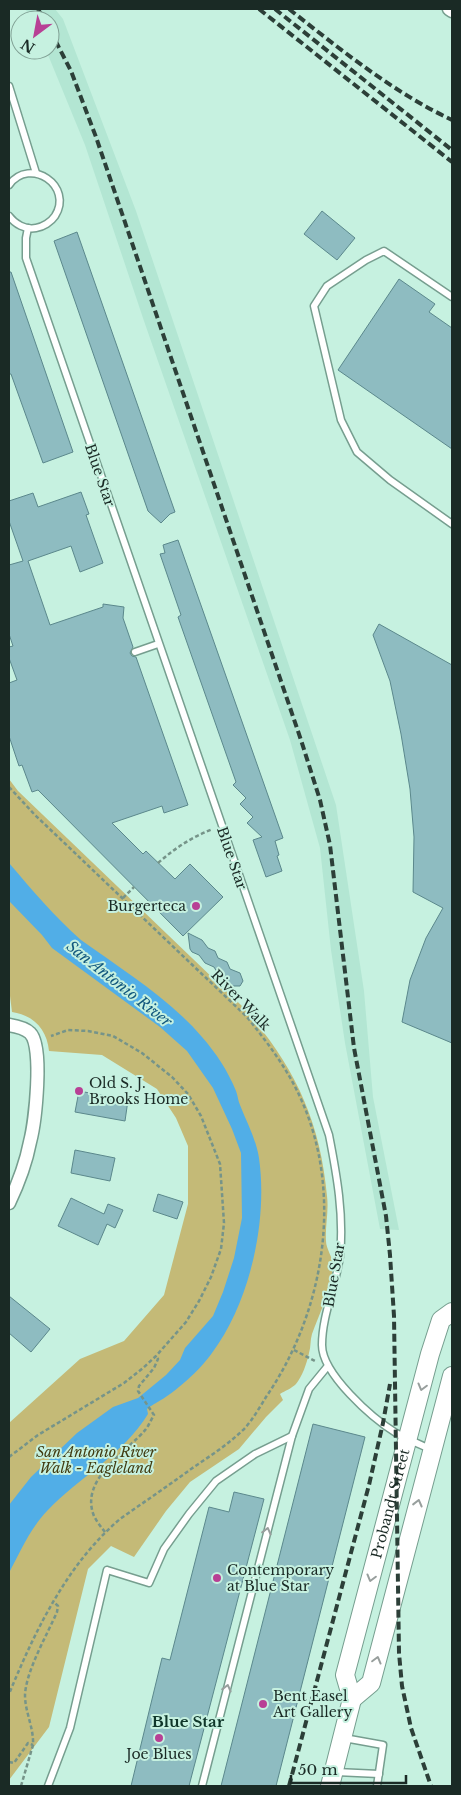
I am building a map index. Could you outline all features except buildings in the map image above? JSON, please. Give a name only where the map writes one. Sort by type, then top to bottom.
[{"type":"main road","name":"Probandt Street","points":[[452,1312],[441,1320],[430,1354],[345,1675],[352,1699],[370,1683],[452,1375]]},
{"type":"main road","points":[[430,1354],[452,1375]]},
{"type":"main road","points":[[333,1781],[352,1699]]},
{"type":"street","points":[[9,1025],[30,1032],[36,1044],[35,1113],[23,1168],[9,1203]]},
{"type":"lane","points":[[9,86],[36,173]]},
{"type":"lane","points":[[9,185],[17,177],[36,173],[54,184],[59,198],[59,205],[54,218],[48,223],[35,228],[28,228],[15,223],[9,216]]},
{"type":"lane","name":"Blue Star","points":[[28,228],[26,258],[329,1135],[340,1188],[341,1229],[338,1269],[324,1327],[322,1347],[328,1367],[344,1388],[359,1403],[395,1432],[431,1450]]},
{"type":"lane","points":[[452,297],[384,251],[366,260],[327,286],[314,306],[341,420],[357,452],[390,480],[452,524]]},
{"type":"lane","points":[[135,652],[158,644]]},
{"type":"lane","points":[[202,1786],[292,1436],[309,1390],[328,1367]]},
{"type":"lane","points":[[48,1786],[70,1728],[107,1570],[149,1583],[164,1549],[216,1481],[255,1454],[292,1436]]},
{"type":"lane","points":[[342,1738],[383,1745],[377,1786]]},
{"type":"lane","points":[[333,1781],[379,1774]]},
{"type":"lane","points":[[379,1774],[382,1786]]},
{"type":"path","name":"River Walk","points":[[9,787],[35,815],[247,1017],[286,1068],[304,1106],[313,1134],[322,1179],[325,1214],[320,1260],[308,1315],[294,1350],[280,1377],[247,1426],[229,1443],[128,1513],[104,1532],[86,1552],[70,1574],[54,1602],[26,1655],[9,1694]]},
{"type":"path","points":[[158,863],[175,848],[221,825]]},
{"type":"path","points":[[123,898],[134,887]]},
{"type":"path","points":[[9,1457],[38,1435],[124,1383],[156,1356],[186,1322],[199,1301],[221,1249],[224,1223],[220,1164],[201,1116],[188,1094],[172,1077],[142,1053],[113,1036],[68,1030],[51,1036]]},
{"type":"path","points":[[294,1350],[328,1367]]},
{"type":"path","points":[[104,1532],[93,1514],[94,1487],[105,1470],[147,1428],[154,1415],[138,1391],[139,1386],[154,1368],[158,1359],[156,1356]]},
{"type":"path","name":"River Walk","points":[[21,1786],[33,1745],[26,1705],[27,1679],[57,1612],[58,1606],[54,1602]]},
{"type":"path","points":[[9,1762],[14,1763],[28,1743],[33,1745]]},
{"type":"shaded area","points":[[25,9],[56,10],[26,10]]},
{"type":"shaded area","points":[[60,15],[136,211],[336,805],[364,991],[373,1097],[399,1230],[380,1229],[345,1043],[331,950],[320,848],[290,740],[144,321],[85,145],[50,60],[60,60]]},
{"type":"green space","name":"San Antonio River Walk - Eagleland","points":[[9,779],[18,791],[242,1006],[276,1049],[301,1094],[318,1142],[327,1202],[326,1244],[333,1266],[328,1291],[312,1334],[307,1361],[296,1384],[280,1394],[283,1400],[239,1449],[190,1482],[166,1511],[134,1557],[111,1546],[88,1569],[49,1727],[9,1780],[9,1423],[80,1359],[124,1341],[164,1295],[188,1204],[188,1146],[176,1118],[157,1089],[102,1055],[49,1051],[48,1043],[38,1024],[26,1016],[12,1012],[9,988]]},
{"type":"water","name":"San Antonio River","points":[[9,863],[71,931],[176,1010],[190,1023],[217,1056],[233,1084],[256,1144],[261,1182],[261,1208],[253,1260],[246,1285],[237,1310],[212,1353],[179,1387],[147,1409],[148,1414],[126,1442],[47,1511],[30,1533],[9,1573],[9,1505],[31,1477],[77,1433],[113,1407],[138,1398],[166,1375],[180,1360],[185,1348],[213,1316],[234,1258],[242,1218],[241,1153],[213,1088],[187,1051],[160,1027],[52,948],[9,901]]},
{"type":"railway","points":[[259,9],[452,162]]},
{"type":"railway","points":[[275,9],[452,150]]},
{"type":"railway","points":[[289,9],[348,55],[388,83],[409,97],[452,120]]},
{"type":"railway","points":[[60,50],[71,71],[96,137],[301,740],[320,800],[330,845],[354,1048],[386,1216],[390,1255],[394,1316],[399,1653],[402,1686],[411,1728],[431,1786]]},
{"type":"railway","points":[[289,1786],[369,1485],[390,1384]]},
{"type":"place","name":"Burgerteca","points":[[196,906]]},
{"type":"place","name":"Old S. J. Brooks Home","points":[[79,1091]]},
{"type":"place","name":"Contemporary at Blue Star","points":[[217,1578]]},
{"type":"place","name":"Bent Easel Art Gallery","points":[[263,1704]]},
{"type":"place","name":"Joe Blues","points":[[159,1738]]},
{"type":"district","name":"Blue Star","points":[[188,1722]]}]
